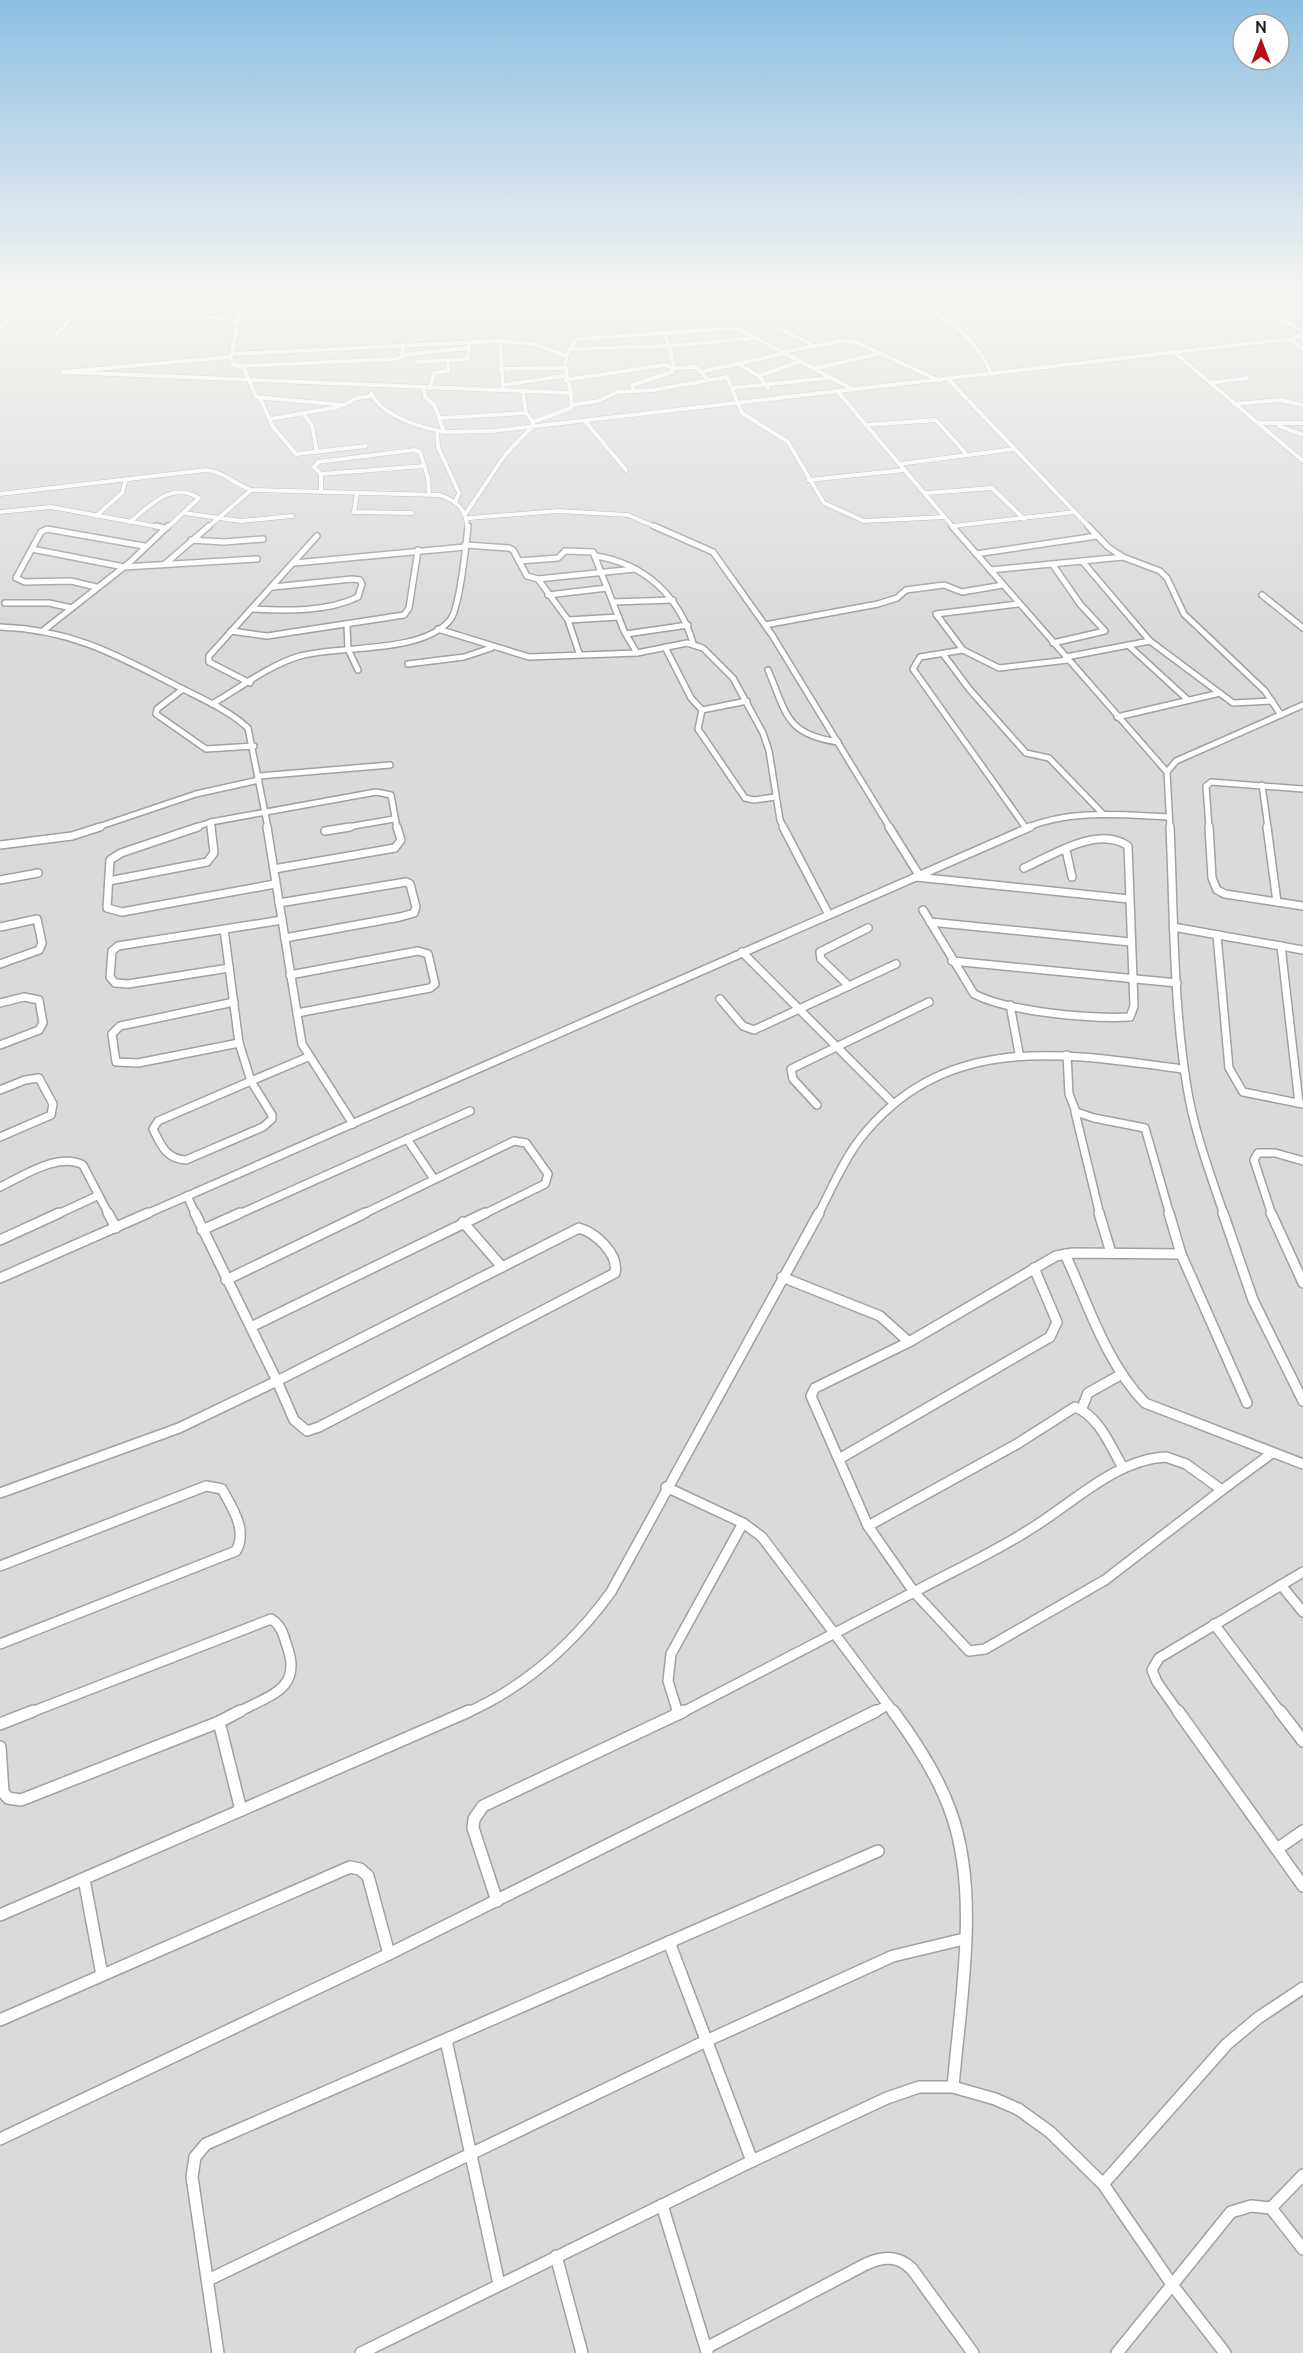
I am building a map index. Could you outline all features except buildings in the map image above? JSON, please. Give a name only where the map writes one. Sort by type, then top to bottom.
[{"type":"street","points":[[263,404],[270,420],[295,454],[366,446]]},
{"type":"street","points":[[270,420],[348,404]]},
{"type":"street","points":[[379,404],[384,409],[444,432],[531,428],[721,404]]},
{"type":"street","points":[[433,404],[444,432]]},
{"type":"street","points":[[525,404],[526,413],[533,422]]},
{"type":"street","points":[[533,422],[580,404]]},
{"type":"street","points":[[736,404],[742,413],[788,442],[808,480],[824,503],[861,520],[945,518]]},
{"type":"street","points":[[848,404],[1018,604],[1167,772]]},
{"type":"street","points":[[971,404],[1097,536],[1123,557],[1160,571],[1167,578],[1184,614],[1272,701],[1281,715]]},
{"type":"street","points":[[1234,404],[1303,461]]},
{"type":"street","points":[[440,418],[526,413]]},
{"type":"street","points":[[303,414],[312,424],[317,452]]},
{"type":"street","points":[[866,425],[935,419],[967,455]]},
{"type":"street","points":[[212,704],[297,658],[418,639],[438,629],[452,618],[465,546],[467,515],[505,455],[531,428],[533,422]]},
{"type":"street","points":[[585,422],[626,470]]},
{"type":"street","points":[[1257,423],[1303,423]]},
{"type":"street","points":[[1275,424],[1303,435]]},
{"type":"street","points":[[437,431],[438,447],[459,493],[455,503]]},
{"type":"street","points":[[899,464],[1014,449]]},
{"type":"street","points":[[321,492],[321,474],[314,467],[318,462],[410,450],[420,452],[425,466],[429,494]]},
{"type":"street","points":[[321,474],[425,466]]},
{"type":"street","points":[[0,494],[210,470],[241,488],[251,490],[445,496],[467,515],[579,510],[637,517],[715,554],[765,625],[838,742],[917,876]]},
{"type":"street","points":[[808,480],[905,470]]},
{"type":"street","points":[[96,516],[122,493],[126,479]]},
{"type":"street","points":[[926,493],[992,488],[1024,519]]},
{"type":"street","points":[[44,630],[124,567],[144,546],[199,498],[188,490],[176,489],[130,522]]},
{"type":"street","points":[[165,564],[251,490]]},
{"type":"street","points":[[357,493],[354,512],[412,513]]},
{"type":"street","points":[[0,521],[2,512],[51,507],[165,528]]},
{"type":"street","points":[[953,526],[1075,512]]},
{"type":"street","points":[[184,513],[241,521],[292,516]]},
{"type":"street","points":[[96,587],[62,580],[17,580],[17,575],[41,532],[51,529],[144,546]]},
{"type":"street","points":[[250,683],[208,659],[317,536]]},
{"type":"street","points":[[976,554],[1097,536]]},
{"type":"street","points":[[191,540],[224,542],[263,539]]},
{"type":"street","points":[[295,563],[465,546],[509,548],[513,550],[527,576],[538,579],[547,576],[635,569]]},
{"type":"street","points":[[32,549],[124,567],[257,559]]},
{"type":"street","points":[[231,631],[267,636],[393,618],[407,612],[418,550]]},
{"type":"street","points":[[519,561],[558,558],[565,551],[592,551],[596,556],[626,634],[637,653]]},
{"type":"street","points":[[596,556],[614,558],[655,582],[673,600],[688,626],[693,643]]},
{"type":"street","points":[[990,570],[1123,557]]},
{"type":"street","points":[[1082,561],[1150,641],[1174,661],[1237,704],[1272,701]]},
{"type":"street","points":[[1053,565],[1080,604],[1105,631],[1053,643]]},
{"type":"street","points":[[252,609],[278,611],[345,603],[358,597],[362,584],[356,579],[273,587]]},
{"type":"street","points":[[538,579],[568,620],[579,653]]},
{"type":"street","points":[[765,625],[873,605],[897,598],[906,590],[946,585],[962,592],[1003,585]]},
{"type":"street","points":[[548,595],[607,588]]},
{"type":"street","points":[[1262,595],[1303,628]]},
{"type":"street","points":[[613,602],[673,600]]},
{"type":"street","points":[[5,603],[44,602],[72,608]]},
{"type":"street","points":[[1018,604],[936,614],[963,650],[999,668],[1067,659],[1150,641]]},
{"type":"street","points":[[568,620],[619,617]]},
{"type":"street","points":[[347,625],[348,649],[358,670]]},
{"type":"street","points":[[626,634],[688,626]]},
{"type":"street","points":[[0,627],[44,630],[89,641],[212,704],[248,728],[254,746],[302,1044],[308,1058],[353,1124]]},
{"type":"street","points":[[438,629],[509,653],[543,658],[579,653],[637,653],[693,643],[710,652],[729,671],[747,701],[769,751],[780,820],[829,915]]},
{"type":"street","points":[[1128,645],[1188,700]]},
{"type":"street","points":[[665,647],[691,698],[702,710]]},
{"type":"street","points":[[408,664],[464,657],[492,648]]},
{"type":"street","points":[[963,650],[918,658],[913,669],[1026,828]]},
{"type":"street","points":[[943,654],[970,690],[1026,753],[1048,758],[1103,814]]},
{"type":"street","points":[[768,670],[790,718],[800,731],[822,740],[838,742]]},
{"type":"street","points":[[183,689],[157,709],[156,714],[206,749],[254,746]]},
{"type":"street","points":[[1117,717],[1220,693]]},
{"type":"street","points":[[702,710],[747,701]]},
{"type":"street","points":[[1303,705],[1176,761],[1167,772],[1173,927],[1183,1069],[1204,1157],[1253,1300],[1303,1401]]},
{"type":"street","points":[[702,710],[698,729],[745,798],[754,800],[775,797]]},
{"type":"street","points":[[0,845],[72,836],[196,794],[259,778],[390,765]]},
{"type":"street","points":[[1303,789],[1220,781],[1207,783],[1212,878],[1220,892],[1303,906]]},
{"type":"street","points":[[1262,785],[1277,902]]},
{"type":"street","points":[[274,869],[395,848],[401,840],[394,819],[391,795],[385,793],[211,822],[115,855],[110,860],[107,908],[122,912],[275,884]]},
{"type":"street","points":[[0,1278],[1026,828],[1054,818],[1103,814],[1168,817]]},
{"type":"street","points":[[325,831],[394,819]]},
{"type":"street","points":[[109,881],[207,861],[214,853],[211,822]]},
{"type":"street","points":[[923,910],[952,961],[979,999],[1114,1018],[1130,1017],[1134,1006],[1128,846],[1124,840],[1111,837],[1093,838],[1024,868]]},
{"type":"street","points":[[1066,850],[1072,877]]},
{"type":"street","points":[[0,880],[38,873]]},
{"type":"street","points":[[917,876],[1129,899]]},
{"type":"street","points":[[279,903],[406,882],[410,884],[416,907],[414,913],[400,917],[285,938]]},
{"type":"street","points":[[0,927],[37,919],[42,943],[39,950],[0,964]]},
{"type":"street","points":[[229,968],[128,984],[115,983],[110,977],[112,951],[118,946],[282,920]]},
{"type":"street","points":[[930,922],[1130,942]]},
{"type":"street","points":[[1173,927],[1303,950]]},
{"type":"street","points":[[849,986],[821,959],[820,952],[868,928]]},
{"type":"street","points":[[224,929],[239,1043],[251,1082],[272,1115],[269,1124],[186,1160],[172,1160],[168,1157],[153,1129],[158,1121],[251,1082],[308,1058]]},
{"type":"street","points":[[1217,935],[1233,1079],[1243,1092],[1301,1104],[1281,946]]},
{"type":"street","points":[[290,975],[418,951],[428,954],[435,979],[435,984],[425,989],[297,1013]]},
{"type":"street","points":[[742,952],[892,1102]]},
{"type":"street","points":[[952,961],[1177,983]]},
{"type":"street","points":[[720,999],[743,1026],[754,1030],[896,964]]},
{"type":"street","points":[[0,1003],[19,996],[31,996],[39,1000],[43,1023],[39,1030],[0,1045]]},
{"type":"street","points":[[234,1002],[120,1026],[112,1034],[114,1055],[116,1062],[138,1063],[239,1043]]},
{"type":"street","points":[[817,1105],[793,1079],[791,1069],[928,1002]]},
{"type":"street","points":[[1010,1005],[1019,1053]]},
{"type":"street","points":[[0,1915],[490,1702],[531,1676],[563,1649],[601,1607],[859,1140],[892,1102],[925,1080],[947,1070],[972,1062],[1019,1053],[1067,1055],[1183,1069]]},
{"type":"street","points":[[1067,1055],[1071,1104],[1075,1112],[1089,1179],[1111,1253]]},
{"type":"street","points":[[0,1090],[25,1080],[39,1078],[53,1104],[51,1115],[0,1137]]},
{"type":"street","points":[[202,1230],[470,1111]]},
{"type":"street","points":[[1075,1112],[1085,1117],[1136,1124],[1145,1128],[1181,1254],[1247,1403]]},
{"type":"street","points":[[407,1139],[434,1179]]},
{"type":"street","points":[[226,1280],[519,1140],[526,1143],[548,1174],[545,1184],[251,1327]]},
{"type":"street","points":[[1303,1161],[1265,1152],[1258,1153],[1254,1160],[1274,1221],[1303,1283]]},
{"type":"street","points":[[0,1187],[60,1161],[74,1159],[83,1165],[97,1196],[116,1228]]},
{"type":"street","points":[[0,1240],[97,1196]]},
{"type":"street","points":[[0,1493],[179,1428],[277,1381],[579,1228],[591,1232],[616,1260],[618,1266],[615,1273],[313,1430],[307,1431],[297,1426],[277,1381],[187,1196]]},
{"type":"street","points":[[463,1222],[502,1267]]},
{"type":"street","points":[[1181,1254],[1065,1254],[1034,1268],[909,1342],[813,1391],[812,1400],[868,1526],[914,1592],[964,1647],[969,1651],[979,1651],[1105,1580],[1272,1452]]},
{"type":"street","points":[[1065,1254],[1122,1374],[1130,1389],[1144,1403],[1303,1464]]},
{"type":"street","points":[[838,1459],[1050,1337],[1057,1322],[1034,1268]]},
{"type":"street","points":[[782,1277],[880,1316],[893,1324],[909,1342]]},
{"type":"street","points":[[1082,1408],[1088,1393],[1122,1374]]},
{"type":"street","points":[[868,1526],[1017,1444],[1069,1410],[1082,1408],[1091,1415],[1123,1468]]},
{"type":"street","points":[[497,1901],[473,1828],[474,1820],[483,1806],[678,1714],[914,1592],[1031,1529],[1123,1468],[1153,1457],[1174,1457],[1222,1490]]},
{"type":"street","points":[[0,1566],[206,1486],[222,1489],[241,1532],[242,1541],[236,1551],[0,1644]]},
{"type":"street","points":[[666,1487],[743,1523],[762,1537],[888,1705],[928,1765],[952,1814],[959,1838],[966,1901],[953,2088]]},
{"type":"street","points":[[678,1714],[668,1681],[671,1654],[743,1523]]},
{"type":"street","points":[[1303,1572],[1214,1623],[1158,1658],[1153,1665],[1154,1676],[1303,1886]]},
{"type":"street","points":[[1281,1585],[1303,1611]]},
{"type":"street","points":[[0,1724],[263,1620],[276,1621],[280,1625],[293,1662],[290,1679],[285,1687],[219,1722],[21,1800],[8,1798],[3,1792],[0,1748]]},
{"type":"street","points":[[1214,1623],[1303,1741]]},
{"type":"street","points":[[0,2139],[389,1954],[888,1705]]},
{"type":"street","points":[[219,1722],[241,1810]]},
{"type":"street","points":[[1277,1850],[1303,1831]]},
{"type":"street","points":[[218,2353],[192,2177],[192,2166],[200,2150],[206,2144],[878,1851]]},
{"type":"street","points":[[0,2020],[350,1867],[360,1869],[368,1876],[389,1954]]},
{"type":"street","points":[[84,1879],[102,1975]]},
{"type":"street","points":[[208,2280],[472,2156],[706,2041],[893,1956],[964,1940]]},
{"type":"street","points":[[669,1942],[752,2161]]},
{"type":"street","points":[[1103,2184],[1234,2037],[1302,1990]]},
{"type":"street","points":[[446,2040],[499,2284]]},
{"type":"street","points":[[361,2353],[752,2161],[903,2091],[919,2088],[953,2088],[978,2093],[1018,2109],[1050,2132],[1103,2184],[1173,2286],[1225,2353]]},
{"type":"street","points":[[1271,2208],[1303,2175]]},
{"type":"street","points":[[1117,2353],[1231,2212],[1243,2206],[1255,2204],[1271,2208],[1303,2249]]},
{"type":"street","points":[[662,2205],[707,2351],[866,2264],[879,2258],[888,2258],[909,2265],[973,2353]]},
{"type":"street","points":[[556,2256],[582,2353]]},
{"type":"shaded area","points":[[0,404],[1303,404],[1303,2353],[0,2353]]}]
